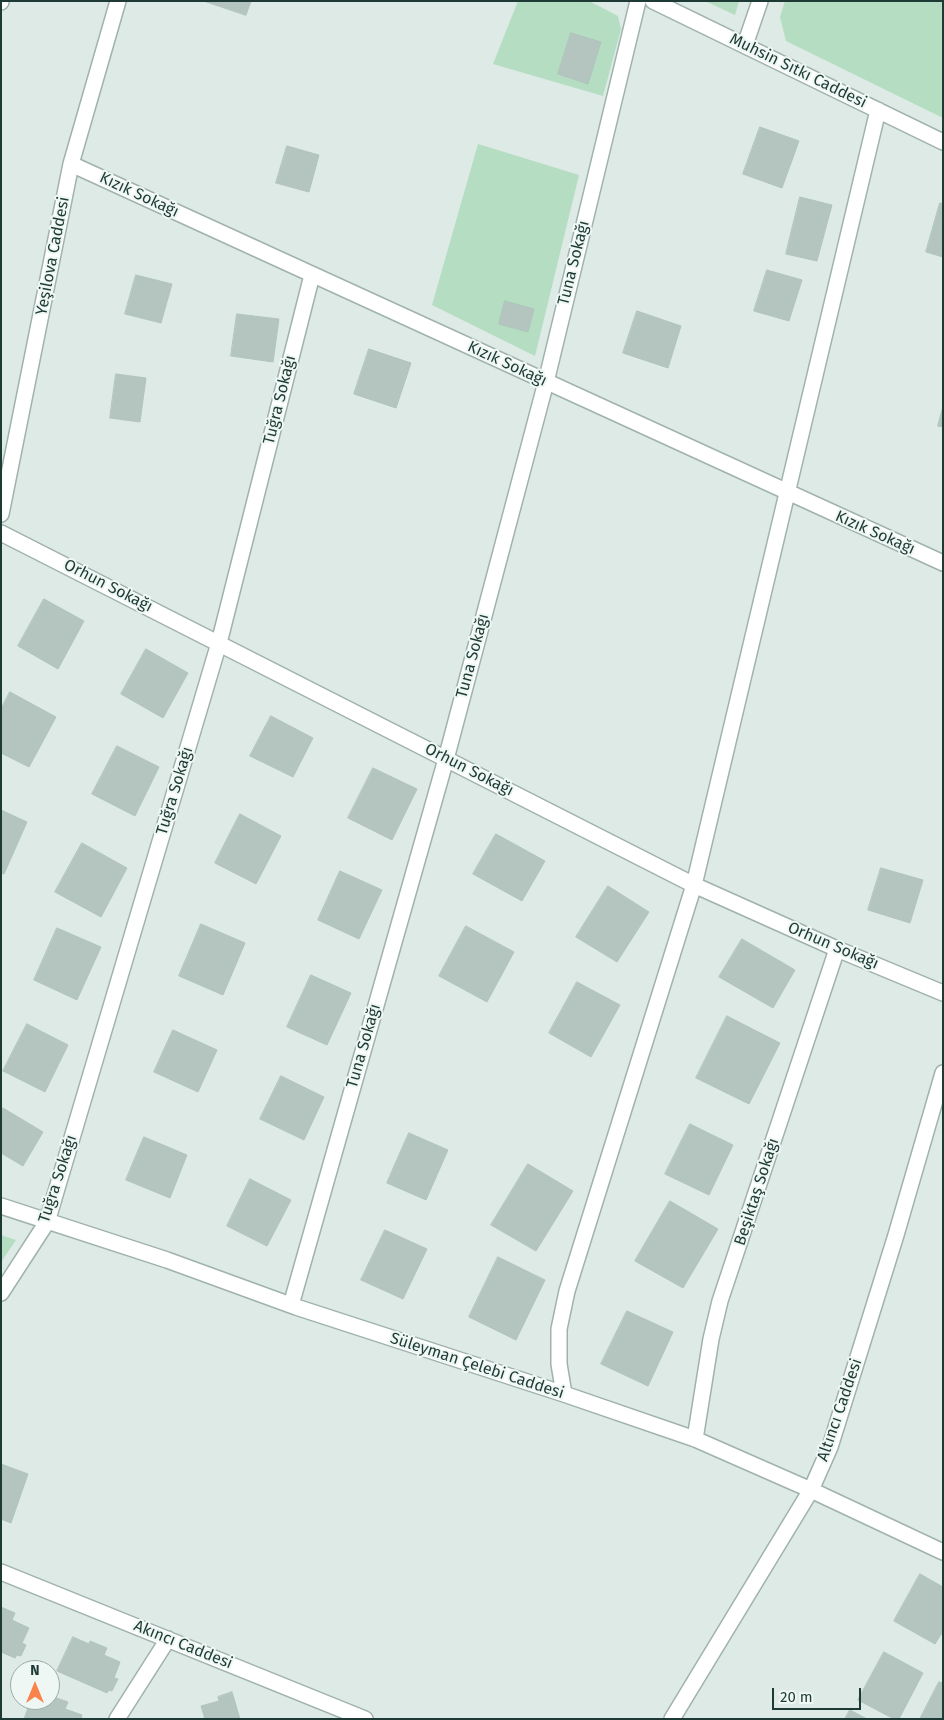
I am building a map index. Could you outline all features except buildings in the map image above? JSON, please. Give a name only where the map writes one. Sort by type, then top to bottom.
[{"type":"street","name":"Yeşilova Caddesi","points":[[1,514],[71,164],[118,1]]},
{"type":"street","name":"Tuna Sokağı","points":[[291,1305],[446,758],[546,382],[638,1]]},
{"type":"street","name":"Muhsin Sıtkı Caddesi","points":[[653,1],[943,142]]},
{"type":"street","points":[[745,45],[760,1]]},
{"type":"street","points":[[564,1394],[559,1364],[559,1329],[567,1291],[694,885],[878,110]]},
{"type":"street","name":"Kızık Sokağı","points":[[71,164],[943,563]]},
{"type":"street","name":"Tuğra Sokağı","points":[[1,1293],[47,1222],[219,643],[312,274]]},
{"type":"street","name":"Orhun Sokağı","points":[[1,532],[694,885],[837,949],[943,993]]},
{"type":"street","name":"Beşiktaş Sokağı","points":[[695,1439],[711,1339],[720,1301],[837,949]]},
{"type":"street","name":"Altıncı Caddesi","points":[[672,1719],[811,1490],[830,1446],[896,1235],[943,1073]]},
{"type":"street","name":"Süleyman Çelebi Caddesi","points":[[1,1206],[166,1260],[291,1305],[695,1439],[811,1490],[943,1552]]},
{"type":"street","name":"Akıncı Caddesi","points":[[1,1572],[365,1719]]},
{"type":"street","points":[[117,1719],[168,1639]]},
{"type":"green space","points":[[518,1],[589,1],[618,16],[621,29],[603,96],[493,64]]},
{"type":"green space","points":[[705,1],[739,1],[735,15]]},
{"type":"green space","points":[[785,1],[943,1],[943,118],[786,41],[780,17]]},
{"type":"green space","points":[[478,144],[579,175],[535,356],[432,305]]},
{"type":"green space","points":[[1,1235],[16,1240],[1,1262]]}]
